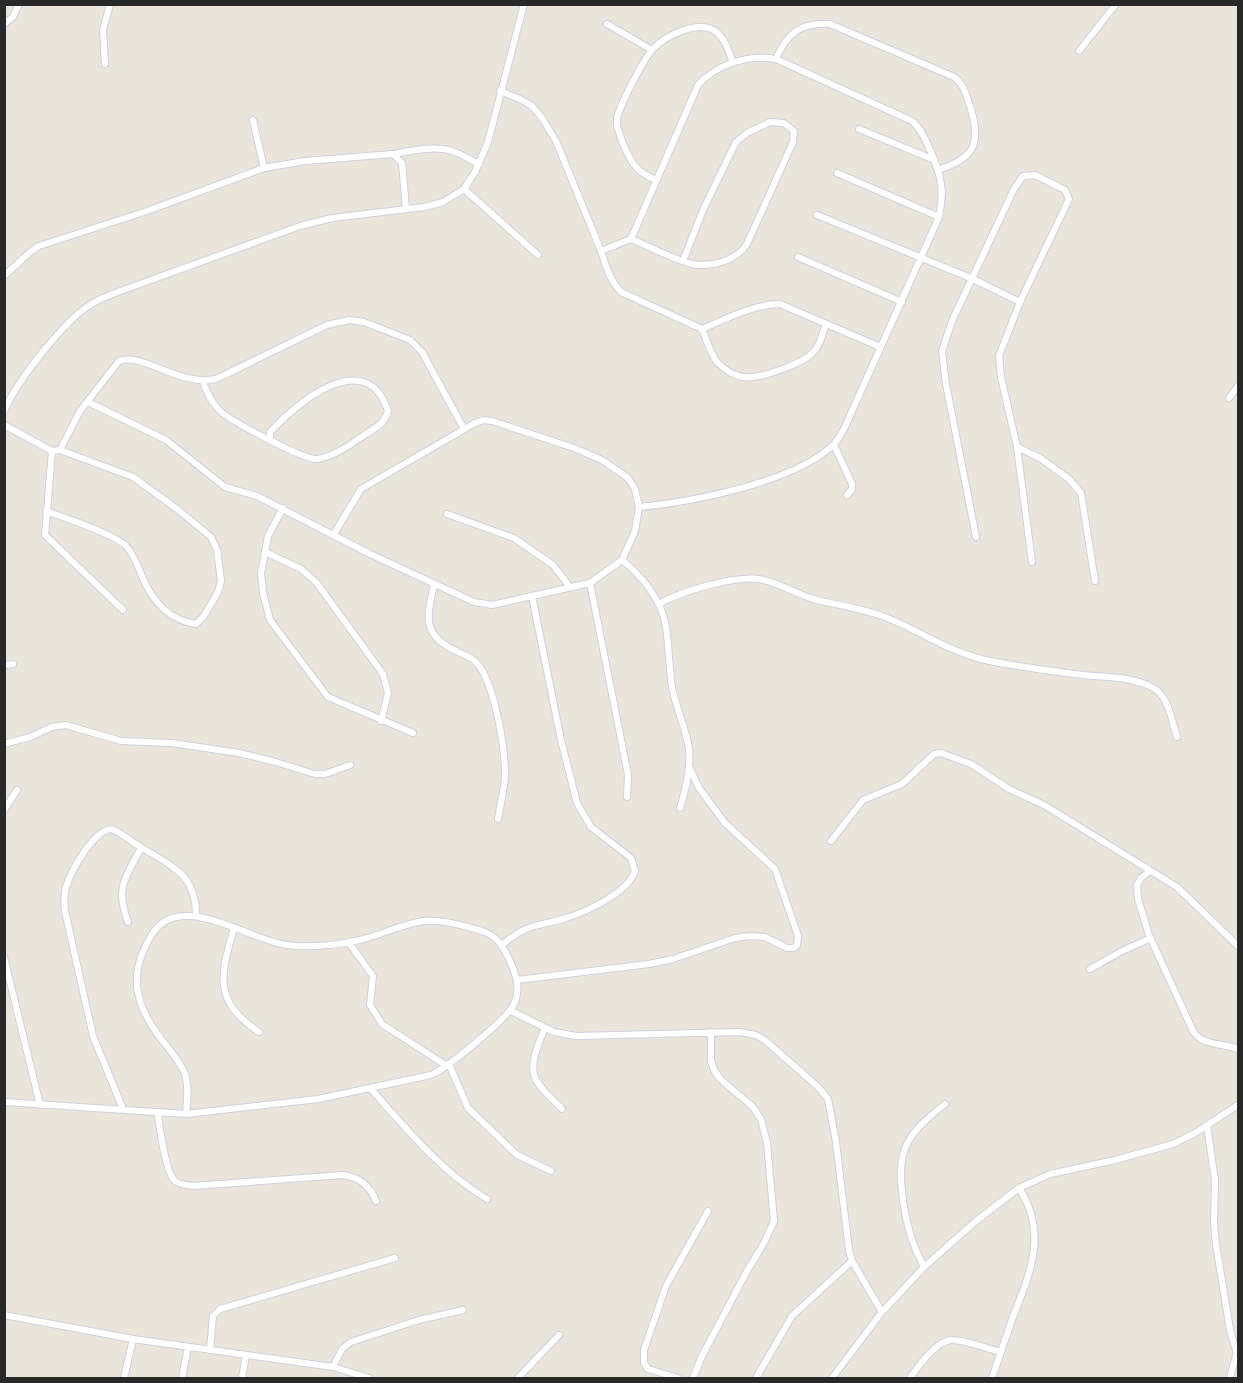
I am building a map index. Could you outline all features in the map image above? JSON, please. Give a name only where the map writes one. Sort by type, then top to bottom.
[{"type":"street","points":[[4,24],[13,17],[19,4]]},
{"type":"street","points":[[105,64],[103,30],[110,4]]},
{"type":"street","points":[[1079,51],[1116,4]]},
{"type":"street","points":[[4,411],[17,386],[36,362],[68,324],[93,303],[300,226],[332,218],[443,202],[464,189],[479,164],[488,142],[522,6]]},
{"type":"street","points":[[607,24],[652,50]]},
{"type":"street","points":[[776,59],[783,43],[794,32],[814,24],[830,24],[954,77],[961,82],[966,93],[976,133],[968,153],[962,160],[938,170]]},
{"type":"street","points":[[656,180],[644,174],[631,161],[620,134],[617,119],[620,108],[652,50],[676,34],[701,27],[711,29],[721,36],[733,63]]},
{"type":"street","points":[[631,239],[698,85],[707,75],[733,63],[759,57],[776,59],[912,121],[922,132],[938,170],[942,196],[939,217],[844,429],[834,445],[815,458],[775,478],[692,499],[639,507]]},
{"type":"street","points":[[500,91],[532,106],[556,141],[614,284],[621,292],[702,329],[718,363],[736,375],[753,377],[766,374],[809,356],[816,349],[826,324]]},
{"type":"street","points":[[253,120],[264,168]]},
{"type":"street","points":[[601,251],[631,239],[684,261],[696,265],[734,257],[743,250],[793,142],[794,131],[789,125],[770,122],[736,142],[703,210],[684,261]]},
{"type":"street","points":[[859,129],[932,159]]},
{"type":"street","points":[[4,276],[39,246],[144,212],[264,168],[305,161],[445,149],[459,153],[479,164]]},
{"type":"street","points":[[393,154],[402,163],[406,209]]},
{"type":"street","points":[[837,173],[939,217]]},
{"type":"street","points":[[976,537],[949,402],[942,351],[952,321],[1014,189],[1023,176],[1035,175],[1059,185],[1065,190],[1069,200],[1020,302],[999,356],[1001,377],[1017,447],[1032,562]]},
{"type":"street","points":[[464,189],[538,255]]},
{"type":"street","points":[[817,215],[973,279],[1020,302]]},
{"type":"street","points":[[798,257],[902,302]]},
{"type":"street","points":[[702,329],[770,304],[784,305],[880,347]]},
{"type":"street","points":[[123,610],[45,535],[46,511],[56,450],[76,417],[116,364],[123,359],[133,359],[179,377],[203,382],[216,379],[327,325],[349,320],[364,322],[410,340],[422,352],[464,429]]},
{"type":"street","points":[[203,382],[215,405],[227,417],[301,455],[318,459],[344,448],[379,425],[388,411],[382,397],[373,386],[361,380],[344,381],[324,389],[284,417],[270,432],[270,439]]},
{"type":"street","points":[[1229,398],[1239,386]]},
{"type":"street","points":[[88,402],[166,440],[225,487],[257,496],[370,554],[466,599],[484,605],[590,583],[622,560],[635,531],[639,507],[635,489],[628,478],[602,460],[574,448],[483,420],[361,489],[334,534]]},
{"type":"street","points":[[4,424],[56,450],[133,477],[204,530],[214,542],[217,550],[221,581],[218,592],[204,616],[196,624],[175,617],[165,610],[148,591],[136,561],[124,544],[46,511]]},
{"type":"street","points":[[834,445],[852,484],[852,489],[847,495]]},
{"type":"street","points":[[1017,447],[1040,458],[1069,478],[1081,493],[1095,581]]},
{"type":"street","points":[[283,508],[271,527],[261,573],[267,614],[328,697],[414,733]]},
{"type":"street","points":[[447,514],[514,538],[553,565],[570,586]]},
{"type":"street","points":[[266,552],[301,569],[316,582],[384,674],[388,693],[381,721]]},
{"type":"street","points":[[622,560],[639,576],[659,604],[666,625],[672,685],[687,738],[689,766],[680,808]]},
{"type":"street","points":[[659,604],[682,594],[723,583],[757,579],[775,583],[812,598],[887,618],[952,650],[981,659],[1125,680],[1148,686],[1162,695],[1166,701],[1177,737]]},
{"type":"street","points":[[590,583],[628,774],[627,797]]},
{"type":"street","points":[[434,584],[429,615],[429,625],[434,637],[475,660],[492,694],[505,772],[498,819]]},
{"type":"street","points":[[502,944],[529,928],[590,909],[614,895],[632,879],[635,872],[631,858],[585,820],[574,795],[532,596]]},
{"type":"street","points":[[4,665],[13,664]]},
{"type":"street","points":[[4,744],[35,735],[52,727],[66,725],[121,741],[172,743],[239,753],[315,774],[325,774],[350,765]]},
{"type":"street","points":[[831,841],[863,800],[902,784],[934,754],[938,753],[972,764],[1009,789],[1044,806],[1177,887],[1239,946]]},
{"type":"street","points":[[517,980],[649,964],[743,937],[765,937],[787,948],[794,948],[797,945],[798,936],[775,868],[725,823],[699,788],[689,766]]},
{"type":"street","points":[[4,810],[17,790]]},
{"type":"street","points":[[123,1109],[93,1036],[64,900],[69,878],[96,837],[108,828],[174,868],[189,883],[194,894],[196,915]]},
{"type":"street","points":[[128,922],[122,903],[122,890],[141,848]]},
{"type":"street","points":[[1150,871],[1141,878],[1137,888],[1138,899],[1151,938],[1196,1036],[1203,1041],[1239,1049]]},
{"type":"street","points":[[4,1102],[186,1114],[318,1100],[431,1075],[448,1065],[511,1011],[517,997],[517,980],[502,944],[481,931],[429,921],[348,943],[288,945],[196,915],[179,916],[161,923],[142,954],[136,979],[138,998],[149,1023],[184,1072],[187,1088],[186,1114]]},
{"type":"street","points":[[234,928],[222,980],[223,993],[236,1011],[259,1032]]},
{"type":"street","points":[[1090,969],[1151,938]]},
{"type":"street","points":[[348,943],[373,976],[370,1005],[382,1024],[448,1065],[468,1108],[518,1155],[551,1171]]},
{"type":"street","points":[[4,957],[40,1105]]},
{"type":"street","points":[[511,1011],[545,1028],[576,1036],[744,1032],[761,1037],[825,1094],[836,1142],[852,1261],[882,1312]]},
{"type":"street","points":[[545,1028],[535,1055],[534,1074],[537,1083],[562,1109]]},
{"type":"street","points":[[693,1378],[702,1356],[774,1221],[767,1143],[760,1119],[752,1106],[720,1080],[714,1070],[711,1062],[711,1032]]},
{"type":"street","points":[[370,1088],[413,1137],[446,1169],[464,1186],[487,1199]]},
{"type":"street","points":[[924,1267],[907,1228],[900,1165],[903,1153],[917,1129],[945,1104]]},
{"type":"street","points":[[832,1378],[882,1312],[924,1267],[1018,1188],[1050,1174],[1115,1160],[1173,1144],[1207,1126],[1239,1105]]},
{"type":"street","points":[[158,1113],[159,1129],[171,1177],[179,1184],[193,1186],[343,1175],[354,1177],[364,1184],[372,1191],[376,1201]]},
{"type":"street","points":[[1207,1126],[1215,1180],[1214,1224],[1225,1303],[1238,1354],[1230,1378]]},
{"type":"street","points":[[992,1378],[1028,1277],[1034,1252],[1034,1223],[1029,1207],[1018,1188]]},
{"type":"street","points":[[678,1378],[647,1368],[644,1363],[644,1350],[666,1286],[708,1211]]},
{"type":"street","points":[[210,1350],[213,1316],[220,1309],[395,1258]]},
{"type":"street","points":[[756,1378],[792,1316],[852,1261]]},
{"type":"street","points":[[333,1367],[345,1346],[359,1338],[463,1310]]},
{"type":"street","points":[[4,1315],[133,1339],[333,1367],[369,1378]]},
{"type":"street","points":[[518,1378],[559,1335]]},
{"type":"street","points":[[124,1378],[133,1339]]},
{"type":"street","points":[[910,1378],[929,1355],[948,1341],[958,1341],[1001,1352]]},
{"type":"street","points":[[182,1378],[188,1347]]},
{"type":"street","points":[[242,1378],[246,1355]]}]
